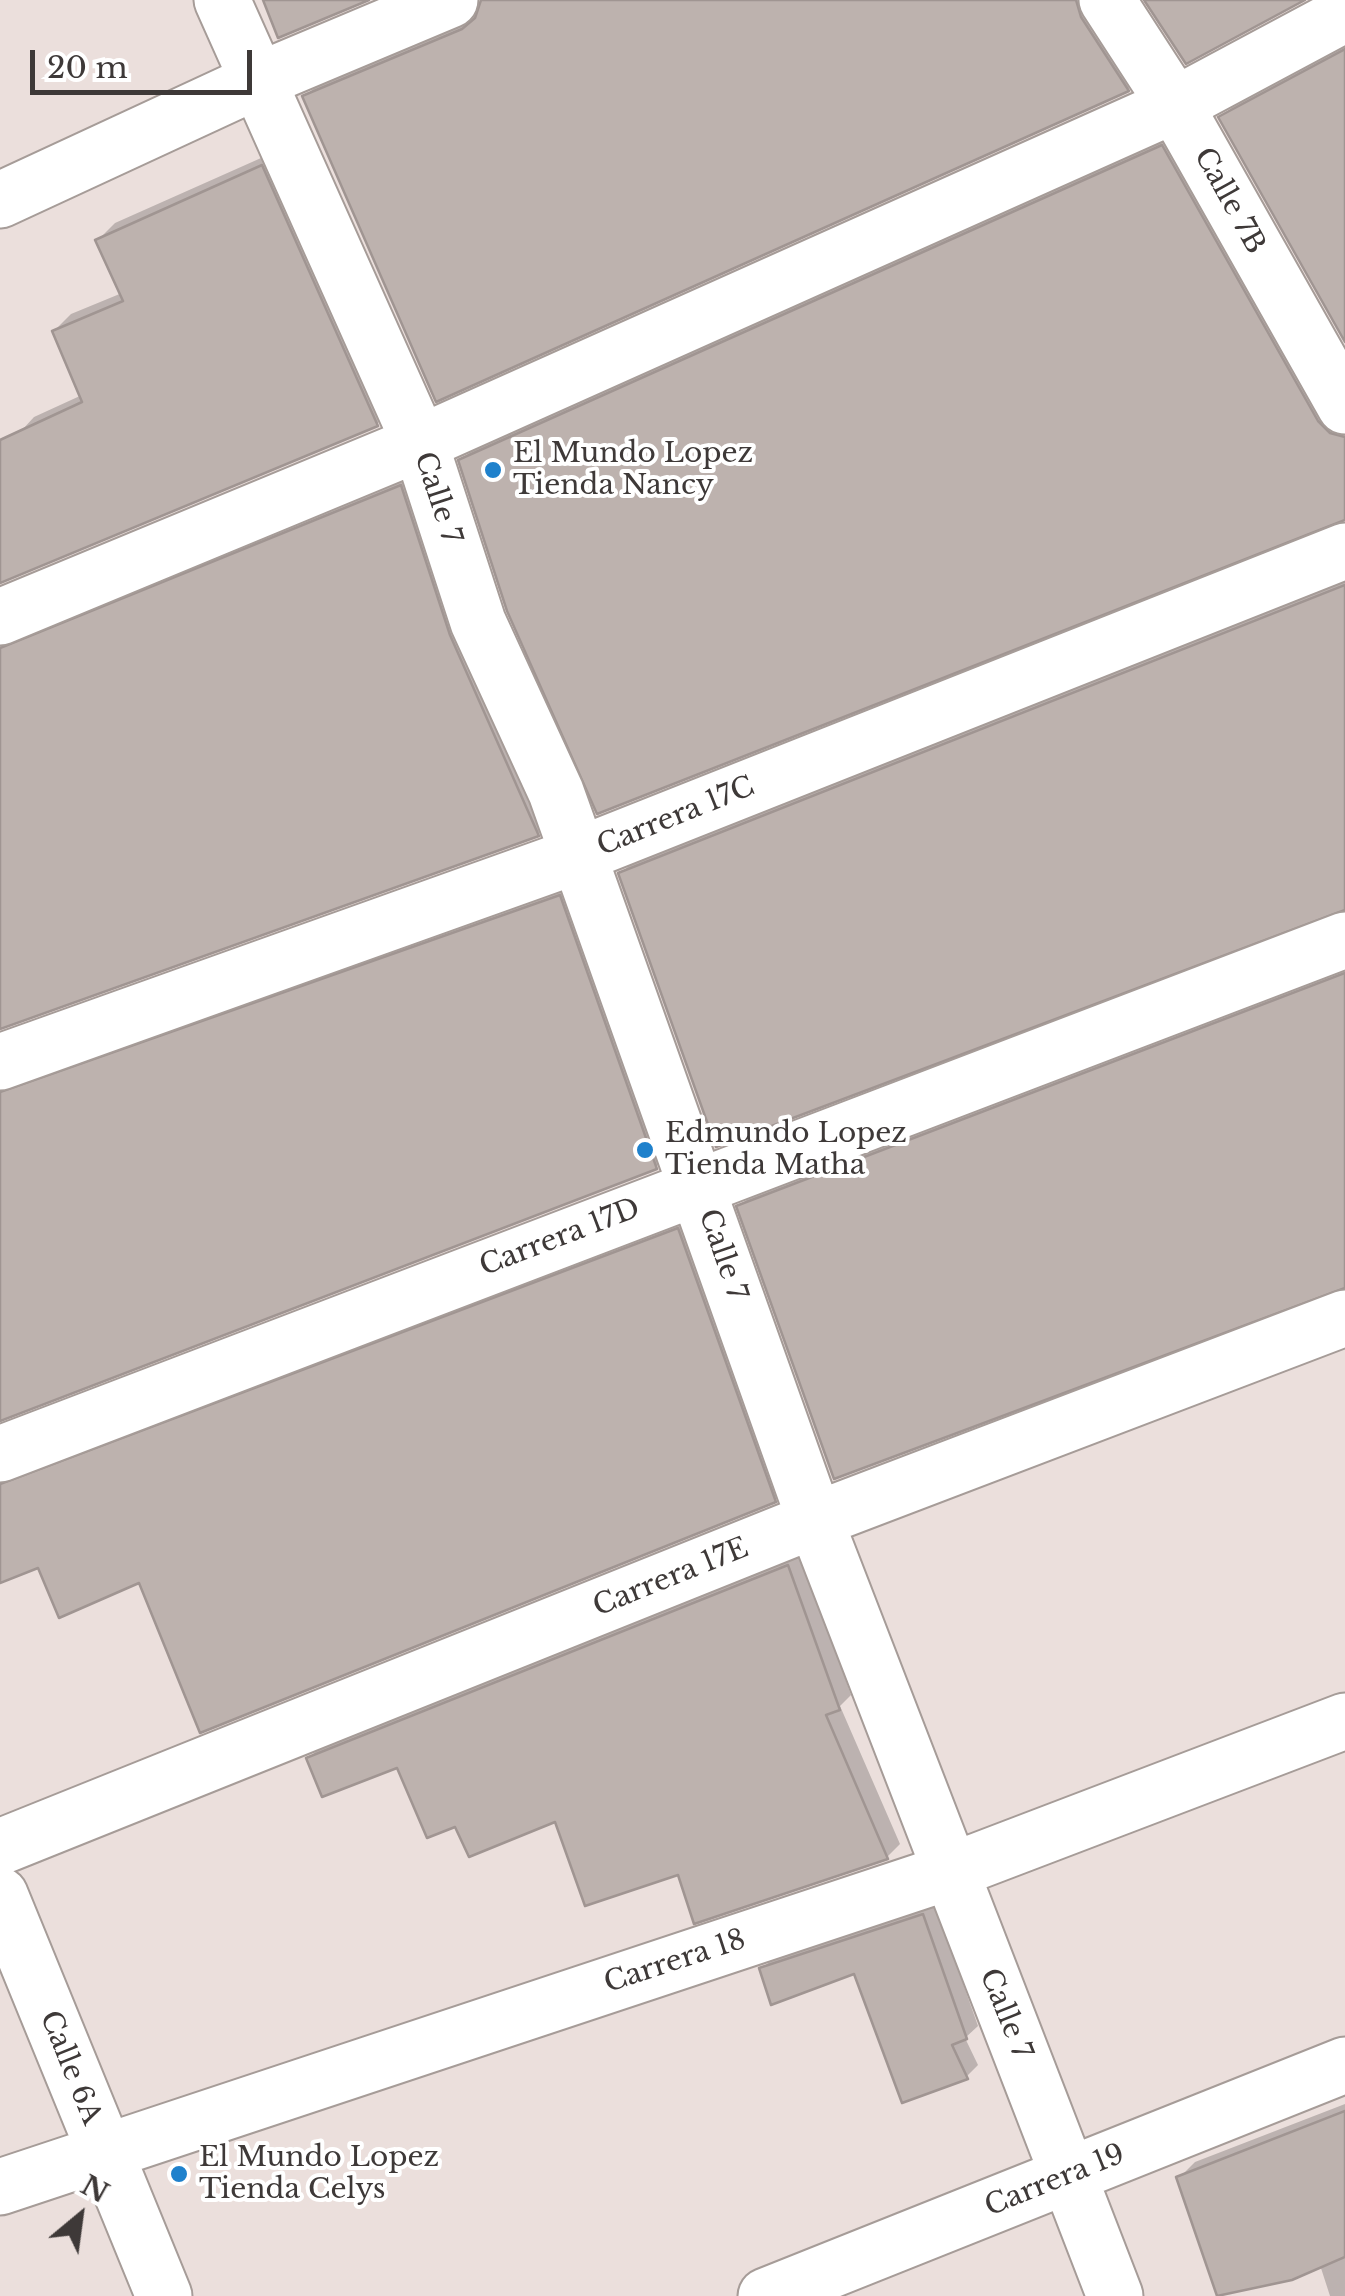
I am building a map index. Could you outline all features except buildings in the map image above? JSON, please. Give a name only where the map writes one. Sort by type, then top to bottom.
[{"type":"street","name":"Calle 7","points":[[222,0],[420,444],[478,622],[556,792],[815,1520],[1115,2296]]},
{"type":"street","points":[[0,200],[257,81],[450,0]]},
{"type":"street","name":"Calle 7B","points":[[1107,0],[1174,105],[1345,406]]},
{"type":"street","points":[[0,617],[420,444],[1174,105],[1345,14]]},
{"type":"street","name":"Carrera 17C","points":[[0,1062],[576,856],[1345,551]]},
{"type":"street","name":"Carrera 17D","points":[[0,1454],[1345,940]]},
{"type":"street","name":"Carrera 17E","points":[[0,1847],[815,1520],[1345,1318]]},
{"type":"street","name":"Carrera 18","points":[[0,2187],[948,1872],[1345,1721]]},
{"type":"street","name":"Calle 6A","points":[[0,1895],[164,2296]]},
{"type":"street","name":"Carrera 19","points":[[766,2296],[1345,2066]]},
{"type":"place","name":"El Mundo Lopez Tienda Nancy","points":[[493,470]]},
{"type":"place","name":"Edmundo Lopez Tienda Matha","points":[[645,1150]]},
{"type":"place","name":"El Mundo Lopez Tienda Celys","points":[[179,2174]]}]
